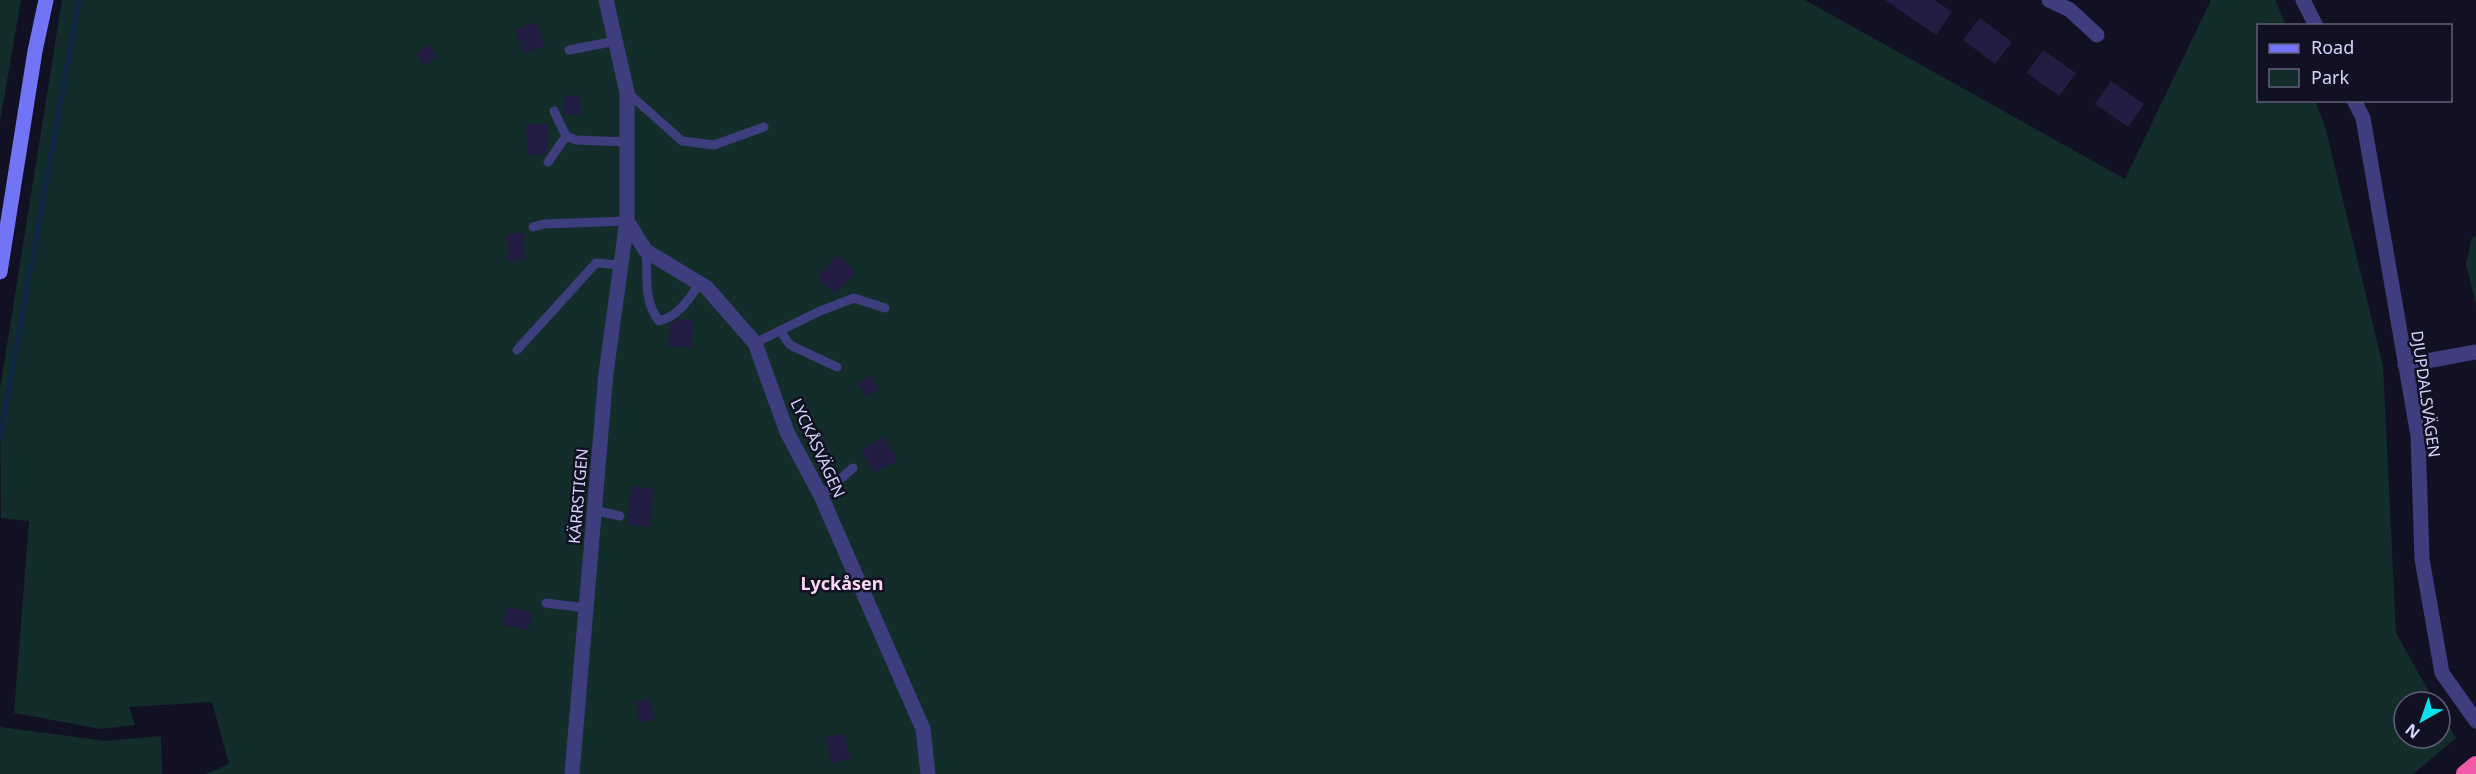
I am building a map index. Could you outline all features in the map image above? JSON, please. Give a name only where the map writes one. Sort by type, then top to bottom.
[{"type":"highway","points":[[2465,774],[2476,765]]},
{"type":"street","points":[[0,272],[35,51],[46,0]]},
{"type":"street","points":[[606,0],[627,92],[627,222]]},
{"type":"street","points":[[2049,0],[2070,10],[2097,35]]},
{"type":"street","points":[[2303,0],[2315,24]]},
{"type":"street","name":"DJUPDALSVÄGEN","points":[[2355,102],[2363,118],[2418,436],[2422,560],[2442,673],[2476,721]]},
{"type":"street","name":"LYCKÅSVÄGEN","points":[[627,222],[646,251],[700,283],[755,343],[787,432],[821,496],[923,729],[928,774]]},
{"type":"street","name":"KÄRRSTIGEN","points":[[572,774],[606,373],[627,222]]},
{"type":"street","points":[[2406,365],[2476,352]]},
{"type":"lane","points":[[569,50],[616,41]]},
{"type":"lane","points":[[627,92],[682,141],[714,145],[764,127]]},
{"type":"lane","points":[[554,111],[566,135],[576,140],[627,142]]},
{"type":"lane","points":[[548,162],[566,135]]},
{"type":"lane","points":[[533,227],[544,224],[627,222]]},
{"type":"lane","points":[[646,251],[651,311],[659,321],[667,319],[680,310],[700,283]]},
{"type":"lane","points":[[517,350],[596,263],[621,265]]},
{"type":"lane","points":[[755,343],[820,311],[855,298],[885,308]]},
{"type":"lane","points":[[780,331],[790,345],[837,367]]},
{"type":"lane","points":[[821,496],[853,468]]},
{"type":"lane","points":[[594,510],[620,516]]},
{"type":"lane","points":[[546,603],[586,608]]},
{"type":"green space","points":[[0,0],[21,0],[0,121]]},
{"type":"green space","points":[[62,0],[1805,0],[2125,179],[2211,0],[2275,0],[2286,24],[2257,24],[2257,102],[2315,102],[2325,126],[2383,366],[2396,633],[2428,690],[2392,690],[2392,750],[2442,750],[2413,774],[206,774],[229,764],[212,702],[129,707],[135,725],[101,729],[14,713],[29,521],[1,518],[0,389]]},
{"type":"green space","points":[[2476,236],[2476,305],[2466,264],[2472,238]]},
{"type":"green space","points":[[0,727],[105,741],[161,736],[162,774],[0,774]]},
{"type":"building","points":[[1885,0],[1935,0],[1952,12],[1936,35]]},
{"type":"building","points":[[1980,18],[2012,42],[1995,64],[1963,40]]},
{"type":"building","points":[[535,22],[545,45],[525,54],[515,30]]},
{"type":"building","points":[[430,45],[436,57],[422,65],[416,53]]},
{"type":"building","points":[[2043,50],[2076,73],[2059,96],[2027,73]]},
{"type":"building","points":[[2111,81],[2144,104],[2128,127],[2095,104]]},
{"type":"building","points":[[580,95],[581,114],[564,115],[563,96]]},
{"type":"building","points":[[548,123],[548,150],[545,155],[527,155],[526,124]]},
{"type":"building","points":[[523,233],[525,260],[508,261],[506,234]]},
{"type":"building","points":[[838,255],[856,272],[835,294],[817,277]]},
{"type":"building","points":[[679,319],[694,320],[691,348],[668,346],[670,324]]},
{"type":"building","points":[[870,376],[879,389],[867,397],[858,384]]},
{"type":"building","points":[[884,437],[898,460],[874,473],[861,451]]},
{"type":"building","points":[[632,486],[654,489],[649,527],[627,524]]},
{"type":"building","points":[[507,607],[532,612],[528,630],[503,625]]},
{"type":"building","points":[[651,699],[654,720],[639,722],[636,701]]},
{"type":"building","points":[[844,733],[850,759],[831,763],[825,738]]},
{"type":"waterway","points":[[0,438],[79,0]]},
{"type":"district","name":"Lyckåsen","points":[[842,584]]}]
